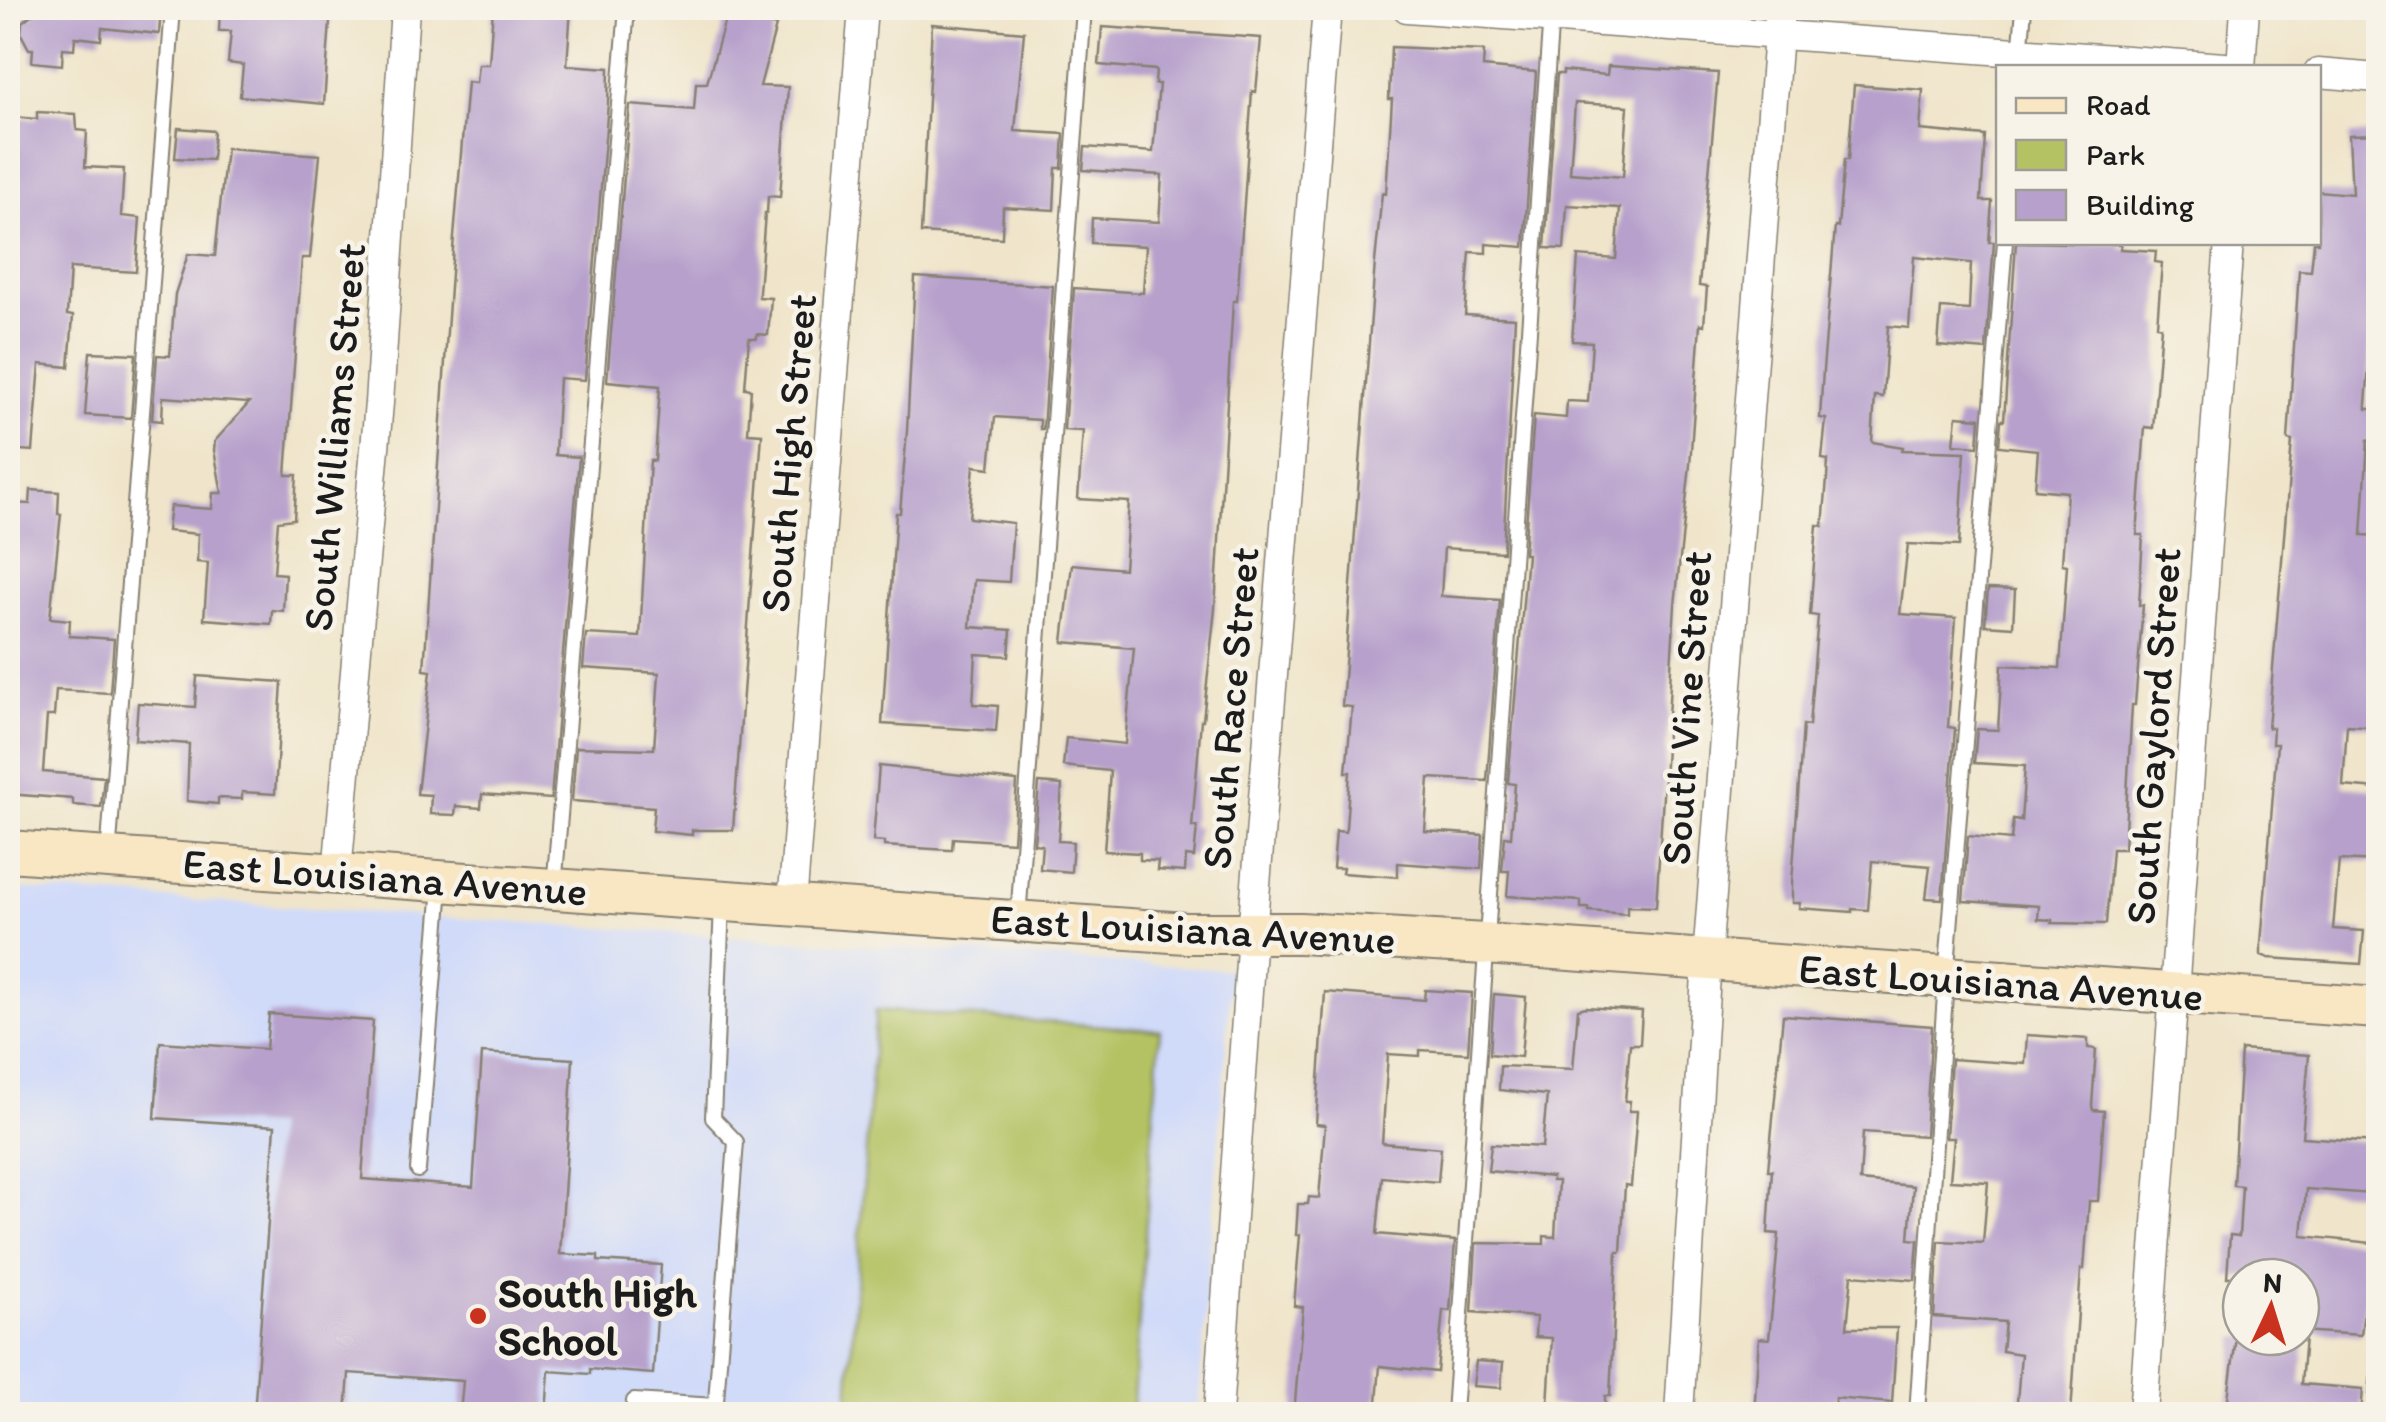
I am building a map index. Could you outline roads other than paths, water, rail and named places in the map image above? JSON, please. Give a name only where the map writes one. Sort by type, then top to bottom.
[{"type":"street","name":"South Williams Street","points":[[336,873],[379,403],[405,8]]},
{"type":"street","name":"South High Street","points":[[792,905],[864,8]]},
{"type":"street","name":"South Race Street","points":[[1218,1414],[1252,934],[1327,8]]},
{"type":"street","points":[[1407,8],[1780,21],[2020,60],[2158,65]]},
{"type":"street","points":[[2240,65],[2245,8]]},
{"type":"street","name":"South Vine Street","points":[[1678,1414],[1707,959],[1780,21]]},
{"type":"street","points":[[2321,73],[2378,78]]},
{"type":"street","name":"South Gaylord Street","points":[[2143,1414],[2228,245]]},
{"type":"street","name":"East Louisiana Avenue","points":[[8,851],[1186,933],[1300,933],[1485,944],[2378,1008]]},
{"type":"lane","points":[[108,857],[174,8]]},
{"type":"lane","points":[[554,888],[627,8]]},
{"type":"lane","points":[[1018,921],[1084,8]]},
{"type":"lane","points":[[2020,60],[2024,8]]},
{"type":"lane","points":[[1454,1414],[1551,13]]},
{"type":"lane","points":[[1917,1414],[1946,978],[2005,245]]},
{"type":"lane","points":[[418,1170],[442,881]]},
{"type":"lane","points":[[633,1414],[634,1401],[716,1410],[736,1142],[713,1118],[722,900]]},
{"type":"lane","points":[[2376,1414],[2378,1379]]},
{"type":"place","name":"South High School","points":[[478,1316]]}]
